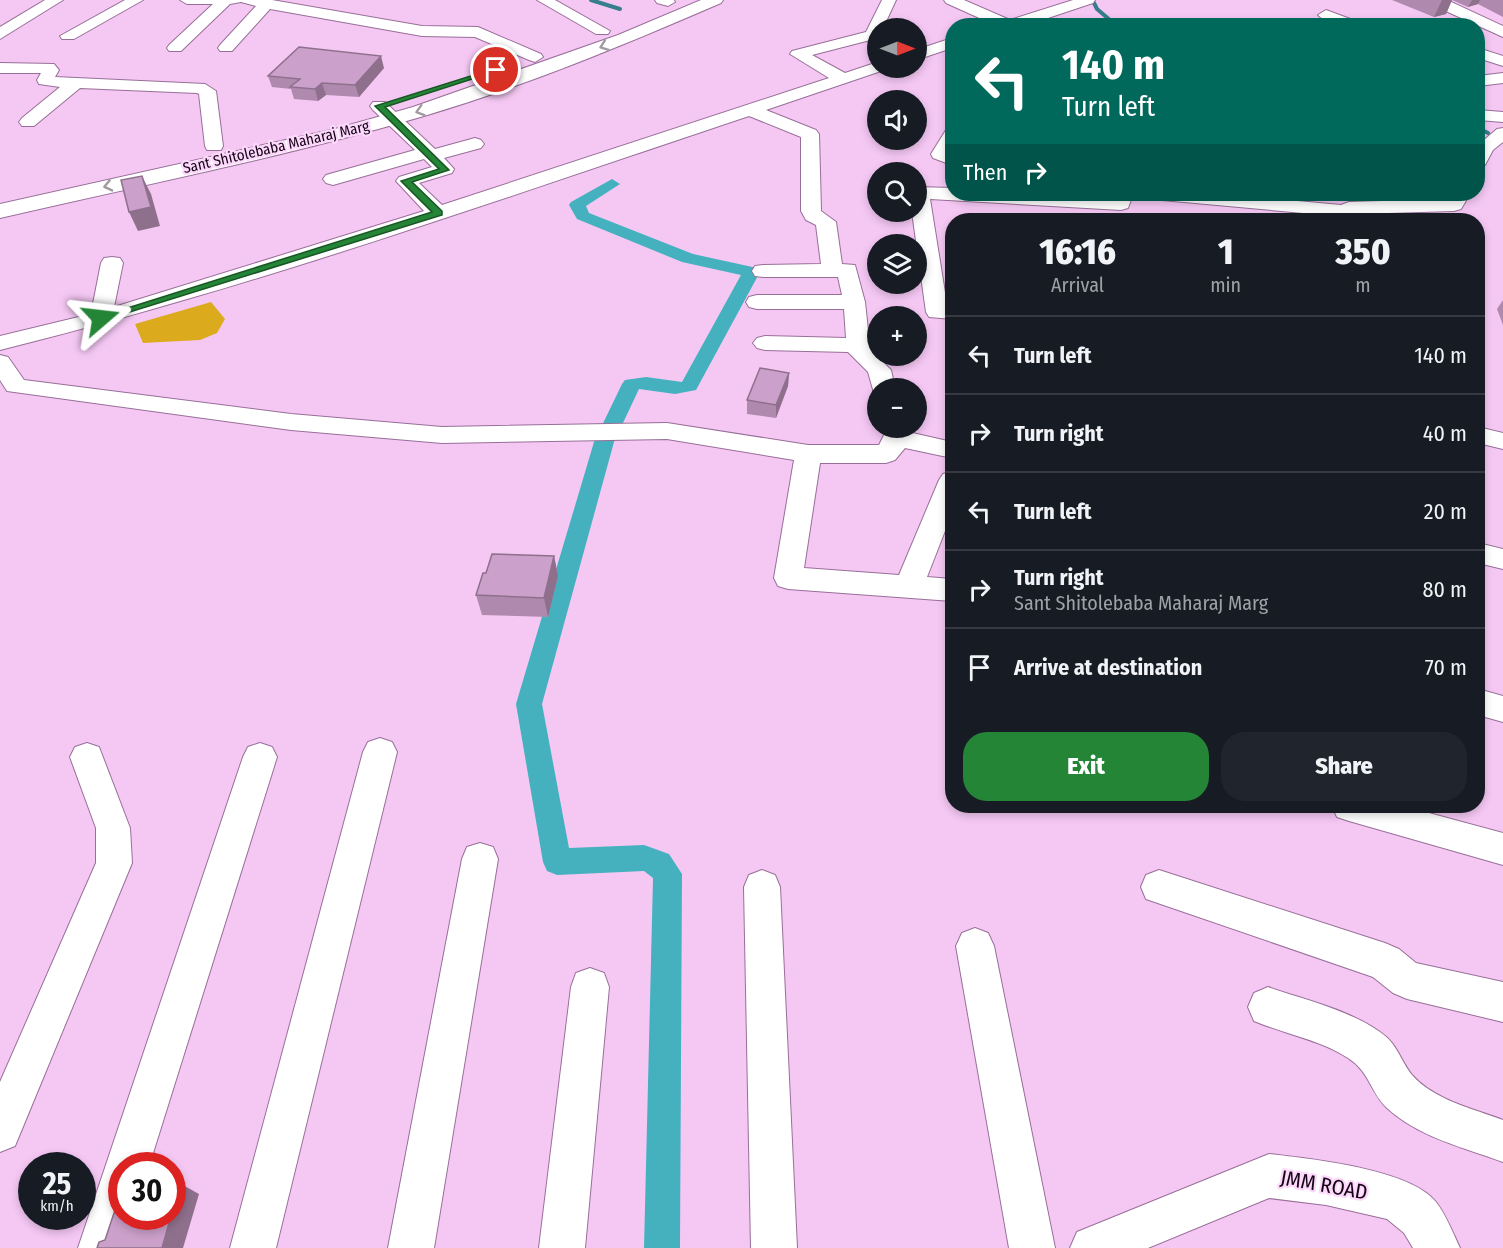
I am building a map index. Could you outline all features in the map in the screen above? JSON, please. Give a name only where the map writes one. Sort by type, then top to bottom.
[{"type":"main road","name":"Sant Shitolebaba Maharaj Marg","points":[[22,187],[333,120],[386,112],[518,78],[715,0]]},
{"type":"main road","points":[[1434,0],[1454,4],[1503,25]]},
{"type":"main road","name":"Sant Shitolebaba Maharaj Marg","points":[[0,211],[339,134],[386,112],[602,31],[668,1]]},
{"type":"main road","points":[[1454,4],[1478,18]]},
{"type":"main road","points":[[630,19],[653,26]]},
{"type":"main road","points":[[1485,22],[1503,32]]},
{"type":"street","points":[[0,34],[56,0]]},
{"type":"street","points":[[68,36],[136,0]]},
{"type":"street","points":[[187,0],[232,1]]},
{"type":"street","points":[[247,0],[422,31],[478,32],[535,57]]},
{"type":"street","points":[[544,0],[602,31]]},
{"type":"street","points":[[842,78],[798,54],[872,35],[889,0]]},
{"type":"street","points":[[951,0],[992,18]]},
{"type":"street","points":[[1030,18],[1088,0]]},
{"type":"street","points":[[175,48],[232,1]]},
{"type":"street","points":[[226,48],[267,3]]},
{"type":"street","points":[[1326,15],[1334,18]]},
{"type":"street","points":[[927,51],[945,45]]},
{"type":"street","points":[[1485,55],[1503,61]]},
{"type":"street","points":[[0,68],[48,68],[51,70],[45,80],[199,88],[207,91],[214,146]]},
{"type":"street","points":[[0,343],[101,318],[438,213],[867,70]]},
{"type":"street","points":[[1485,80],[1503,78]]},
{"type":"street","points":[[28,122],[76,82]]},
{"type":"street","points":[[750,110],[810,134],[809,194],[812,214],[826,222],[824,270],[818,302],[822,344]]},
{"type":"street","points":[[386,112],[445,170],[406,181],[438,213]]},
{"type":"street","points":[[1485,116],[1503,117]]},
{"type":"street","points":[[1485,147],[1503,134]]},
{"type":"street","points":[[333,179],[475,144]]},
{"type":"street","points":[[945,146],[940,154],[945,156]]},
{"type":"street","points":[[925,234],[919,192],[945,193]]},
{"type":"street","points":[[1084,201],[1121,204],[1122,201]]},
{"type":"street","points":[[1222,201],[1326,213]]},
{"type":"street","points":[[1351,213],[1349,208],[1454,205],[1456,201]]},
{"type":"street","points":[[945,254],[927,250],[937,312],[945,312]]},
{"type":"street","points":[[101,318],[112,263]]},
{"type":"street","points":[[858,345],[775,344],[783,302],[772,270],[847,270],[854,302],[859,351],[879,370],[881,378]]},
{"type":"street","points":[[757,302],[854,302]]},
{"type":"street","points":[[0,362],[16,386],[291,422],[442,435],[667,431],[808,454],[886,454],[893,447],[894,438]]},
{"type":"street","points":[[1485,437],[1503,441]]},
{"type":"street","points":[[913,438],[945,448]]},
{"type":"street","points":[[808,454],[788,578],[945,590]]},
{"type":"street","points":[[909,587],[945,497]]},
{"type":"street","points":[[1485,555],[1503,560]]},
{"type":"street","points":[[1485,704],[1503,709]]},
{"type":"street","points":[[252,1248],[380,752]]},
{"type":"street","points":[[0,1131],[114,863],[112,828],[87,757]]},
{"type":"street","points":[[133,1152],[260,757]]},
{"type":"street","points":[[1374,813],[1503,849]]},
{"type":"street","points":[[411,1248],[480,859]]},
{"type":"street","points":[[762,887],[774,1248]]},
{"type":"street","points":[[1159,887],[1385,962],[1407,980],[1503,1002]]},
{"type":"street","points":[[975,946],[1032,1248]]},
{"type":"street","points":[[562,1248],[590,987]]},
{"type":"street","points":[[1268,1007],[1351,1037],[1375,1053],[1390,1072],[1400,1093],[1427,1111],[1503,1141]]},
{"type":"street","name":"JMM ROAD","points":[[1093,1248],[1269,1176],[1326,1183],[1397,1200],[1420,1217],[1437,1248]]},
{"type":"street","points":[[101,1248],[108,1227]]},
{"type":"shaded area","points":[[211,302],[225,319],[217,333],[200,340],[143,343],[135,324]]},
{"type":"building","points":[[299,47],[381,56],[355,85],[322,83],[315,89],[290,87],[300,79],[268,76]]},
{"type":"building","points":[[142,176],[151,207],[129,212],[121,180]]},
{"type":"building","points":[[760,368],[789,373],[776,405],[747,400]]},
{"type":"building","points":[[492,554],[554,556],[544,598],[476,595]]},
{"type":"building","points":[[108,1230],[167,1230],[162,1248],[97,1248],[99,1242],[105,1240]]},
{"type":"waterway","points":[[591,0],[620,9]]},
{"type":"waterway","points":[[1094,3],[1097,9],[1108,18]]},
{"type":"waterway","points":[[612,184],[577,205],[583,216],[688,258],[751,272],[689,386],[675,388],[646,383],[632,384],[604,442],[529,704],[557,862],[644,858],[659,863],[668,874],[662,1248]]},
{"type":"route","points":[[101,318],[438,213],[406,181],[445,170],[379,106],[477,78],[496,70]]}]
